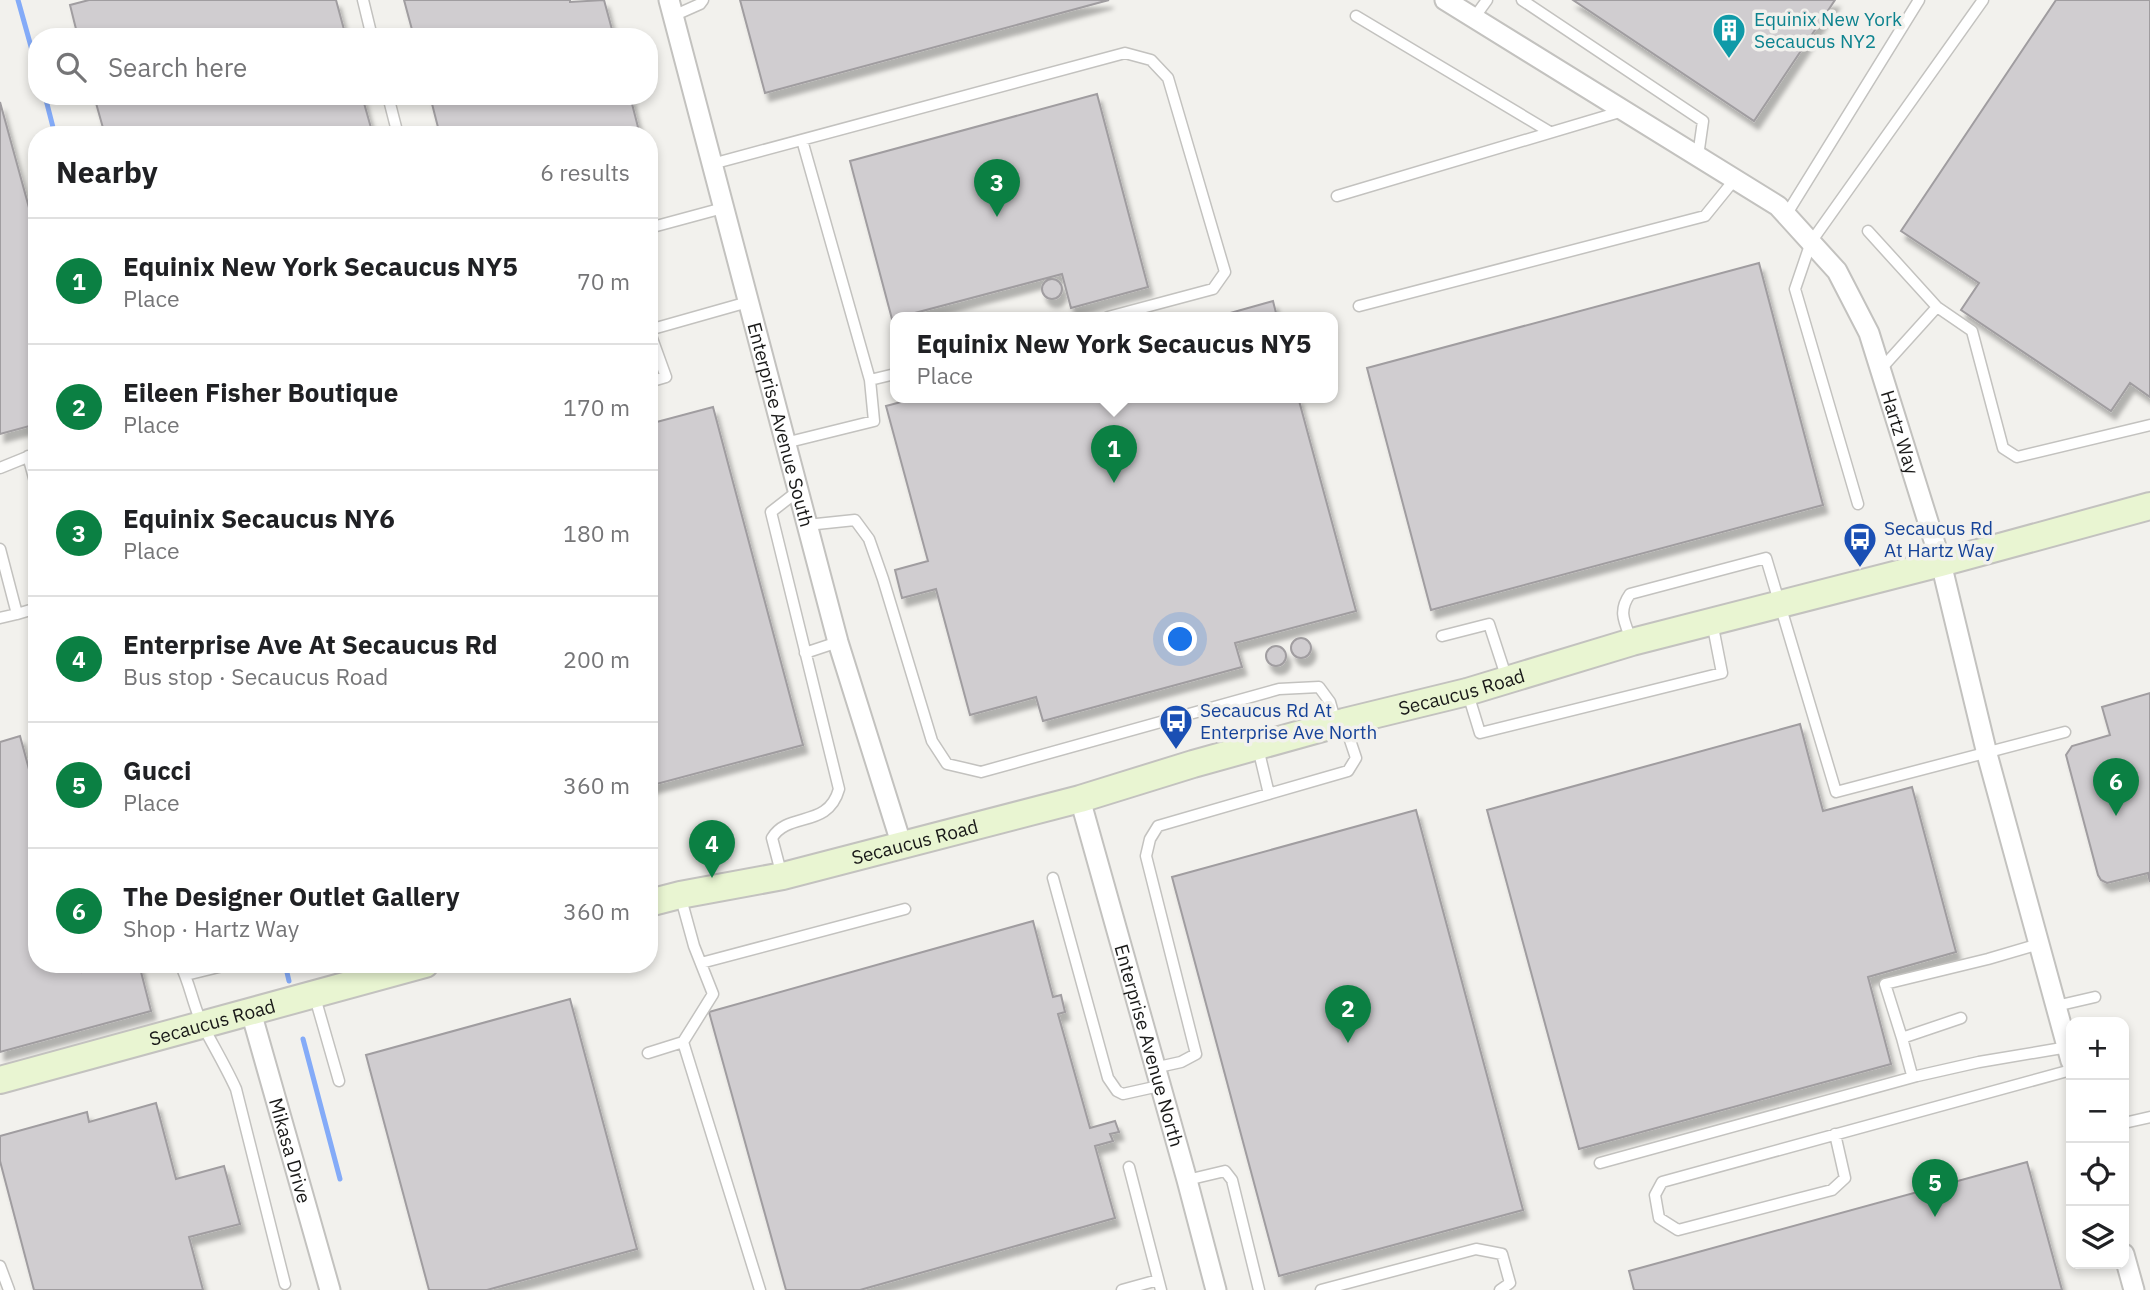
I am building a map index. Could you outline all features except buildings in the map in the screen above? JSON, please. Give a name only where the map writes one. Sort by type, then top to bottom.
[{"type":"main road","name":"Secaucus Road","points":[[658,901],[783,876],[1080,799],[1340,723],[1467,692],[1632,642],[2150,506]]},
{"type":"main road","name":"Secaucus Road","points":[[0,1080],[392,973]]},
{"type":"street","name":"Hartz Way","points":[[1448,1],[1778,206],[1837,271],[1869,332],[1941,563],[1987,754],[2066,1043]]},
{"type":"street","name":"Enterprise Avenue South","points":[[671,8],[838,642],[902,846]]},
{"type":"street","name":"Enterprise Avenue North","points":[[1080,799],[1216,1290]]},
{"type":"street","name":"Mikasa Drive","points":[[251,1012],[330,1290]]},
{"type":"street","points":[[2128,1269],[2134,1290]]},
{"type":"lane","points":[[363,0],[370,28]]},
{"type":"lane","points":[[671,8],[700,4],[703,0]]},
{"type":"lane","points":[[1474,18],[1487,0]]},
{"type":"lane","points":[[1522,0],[1703,121],[1698,156]]},
{"type":"lane","points":[[1786,215],[1919,0]]},
{"type":"lane","points":[[1858,504],[1795,289],[1811,242],[1983,0]]},
{"type":"lane","points":[[1356,16],[1550,132]]},
{"type":"lane","points":[[712,164],[1125,54],[1151,60],[1168,78],[1225,272],[1213,289],[1127,312]]},
{"type":"lane","points":[[390,105],[396,126]]},
{"type":"lane","points":[[1337,195],[1624,110]]},
{"type":"lane","points":[[785,443],[874,421],[870,380],[802,140]]},
{"type":"lane","points":[[1359,306],[1705,216],[1735,180]]},
{"type":"lane","points":[[658,226],[723,208]]},
{"type":"lane","points":[[1868,231],[1937,307],[1972,331],[2003,448],[2017,457],[2150,425]]},
{"type":"lane","points":[[658,327],[748,302]]},
{"type":"lane","points":[[1880,369],[1937,307]]},
{"type":"lane","points":[[658,355],[666,377],[658,379]]},
{"type":"lane","points":[[870,380],[890,374]]},
{"type":"lane","points":[[0,468],[28,456]]},
{"type":"lane","points":[[783,876],[772,838],[774,834],[779,828],[829,809],[839,789],[771,512],[798,491]]},
{"type":"lane","points":[[807,525],[855,520],[869,539],[932,741],[947,764],[981,772],[1279,689],[1319,687],[1330,702],[1356,758],[1348,771],[1158,826],[1150,839],[1146,856],[1196,1054],[1123,1094],[1117,1091],[1108,1078],[1052,878]]},
{"type":"lane","points":[[0,550],[18,614]]},
{"type":"lane","points":[[1632,642],[1624,621],[1622,605],[1630,593],[1766,558],[1836,792],[2065,732]]},
{"type":"lane","points":[[0,618],[28,611]]},
{"type":"lane","points":[[1467,692],[1480,733],[1722,673],[1712,622]]},
{"type":"lane","points":[[1442,636],[1489,624],[1507,680]]},
{"type":"lane","points":[[805,653],[838,642]]},
{"type":"lane","points":[[1258,747],[1269,794]]},
{"type":"lane","points":[[648,1052],[683,1042],[713,994],[680,895]]},
{"type":"lane","points":[[701,963],[905,909]]},
{"type":"lane","points":[[1917,1076],[1912,1075],[1885,984],[1988,960],[2039,944]]},
{"type":"lane","points":[[194,973],[186,975],[203,1025],[224,1061],[236,1089],[285,1284]]},
{"type":"lane","points":[[314,994],[339,1081]]},
{"type":"lane","points":[[2056,1006],[2095,998]]},
{"type":"lane","points":[[1902,1038],[1961,1018]]},
{"type":"lane","points":[[683,1042],[760,1290]]},
{"type":"lane","points":[[1600,1163],[1917,1076],[1979,1062],[2066,1054]]},
{"type":"lane","points":[[1835,1134],[1845,1178],[1832,1190],[1678,1230],[1659,1218],[1655,1195],[1662,1182],[1835,1134],[2066,1071]]},
{"type":"lane","points":[[2129,1123],[2150,1117]]},
{"type":"lane","points":[[1122,1290],[1159,1285],[1129,1167]]},
{"type":"lane","points":[[1187,1180],[1225,1171],[1232,1180],[1259,1290]]},
{"type":"lane","points":[[1321,1290],[1476,1249],[1502,1254],[1510,1283],[1500,1290]]},
{"type":"lane","points":[[0,1266],[9,1290]]},
{"type":"waterway","points":[[18,0],[28,36]]},
{"type":"waterway","points":[[47,105],[53,126]]},
{"type":"waterway","points":[[287,973],[289,981]]},
{"type":"waterway","points":[[303,1039],[340,1179]]},
{"type":"place","name":"Equinix New York Secaucus NY2","points":[[1729,60]]},
{"type":"place","name":"Equinix Secaucus NY6","points":[[997,217]]},
{"type":"place","name":"Equinix New York Secaucus NY5","points":[[1114,483]]},
{"type":"place","name":"Secaucus Rd At Hartz Way","points":[[1860,569]]},
{"type":"place","name":"Secaucus Rd At Enterprise Ave North","points":[[1176,751]]},
{"type":"place","name":"The Designer Outlet Gallery","points":[[2116,816]]},
{"type":"place","name":"Enterprise Ave At Secaucus Rd","points":[[712,878]]},
{"type":"place","name":"Eileen Fisher Boutique","points":[[1348,1043]]},
{"type":"place","name":"Gucci","points":[[1935,1217]]}]
